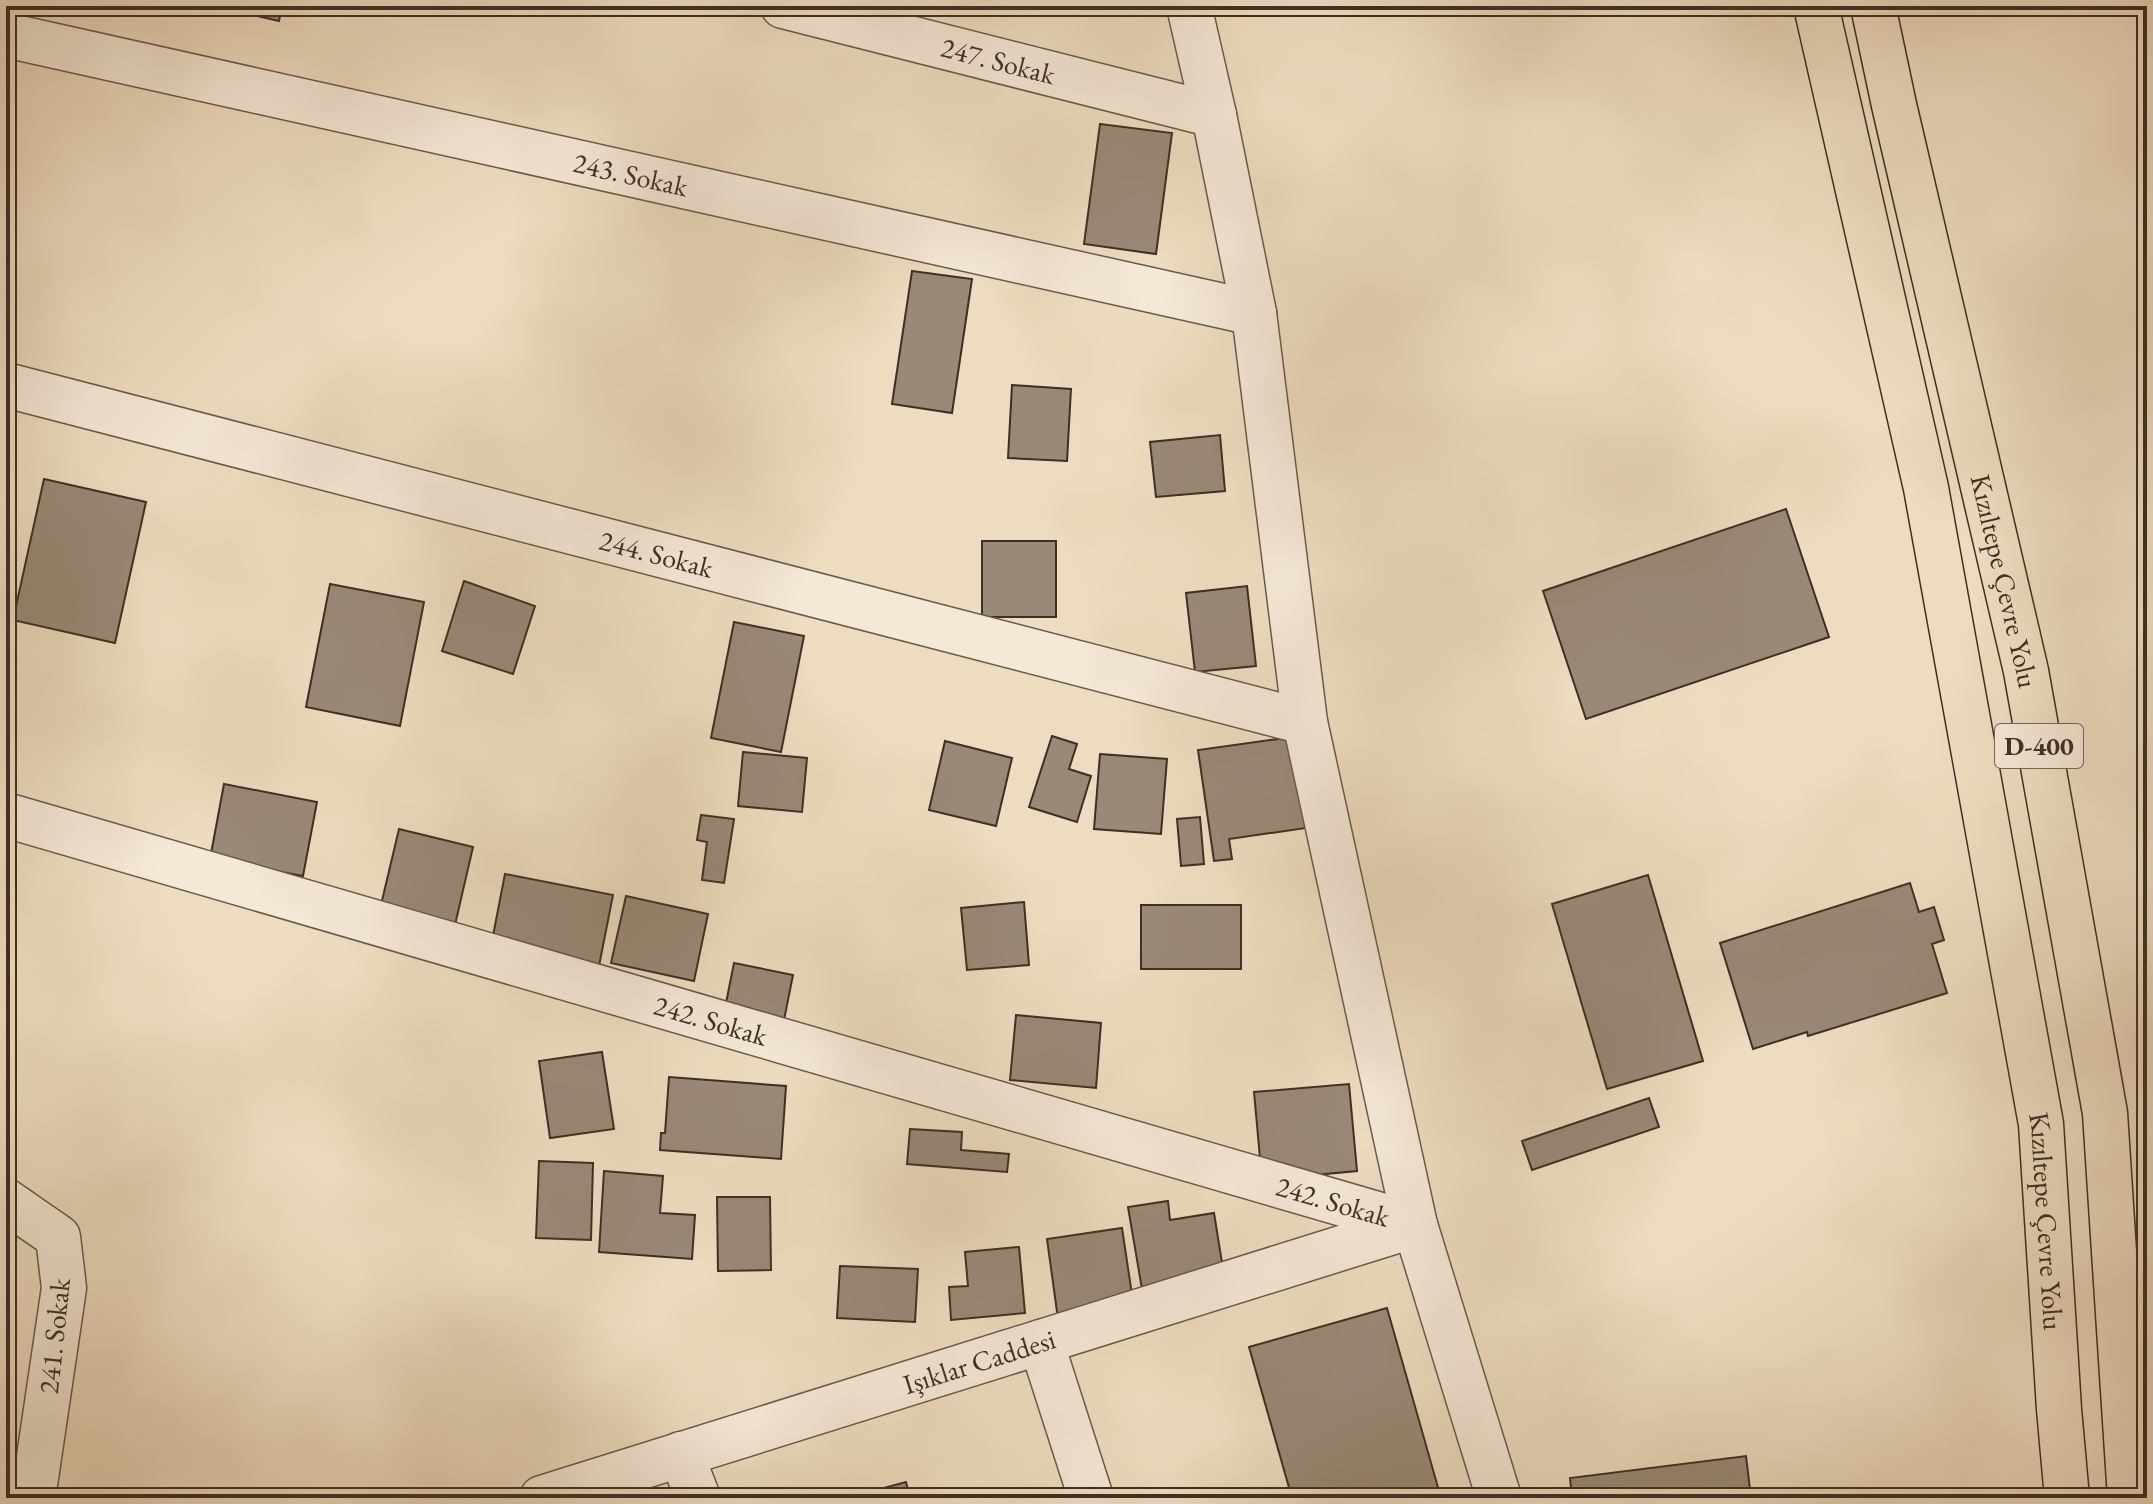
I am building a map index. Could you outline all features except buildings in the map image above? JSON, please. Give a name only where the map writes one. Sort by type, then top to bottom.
[{"type":"highway","name":"Kızıltepe Çevre Yolu","points":[[1816,6],[1926,488],[2041,1124],[2067,1498]]},
{"type":"highway","name":"Kızıltepe Çevre Yolu","points":[[1873,6],[2026,671],[2103,1098],[2130,1498]]},
{"type":"street","name":"247. Sokak","points":[[783,6],[1214,115]]},
{"type":"street","points":[[1189,6],[1254,313],[1305,722],[1415,1225],[1499,1498]]},
{"type":"street","name":"243. Sokak","points":[[6,35],[1254,313]]},
{"type":"street","name":"244. Sokak","points":[[6,385],[1305,722]]},
{"type":"street","name":"242. Sokak","points":[[6,815],[1415,1225]]},
{"type":"street","name":"241. Sokak","points":[[6,1201],[58,1237],[64,1288],[33,1498]]},
{"type":"street","name":"Işıklar Caddesi","points":[[542,1498],[1415,1225]]},
{"type":"street","points":[[1041,1342],[1091,1498]]},
{"type":"street","points":[[681,1454],[698,1498]]}]
